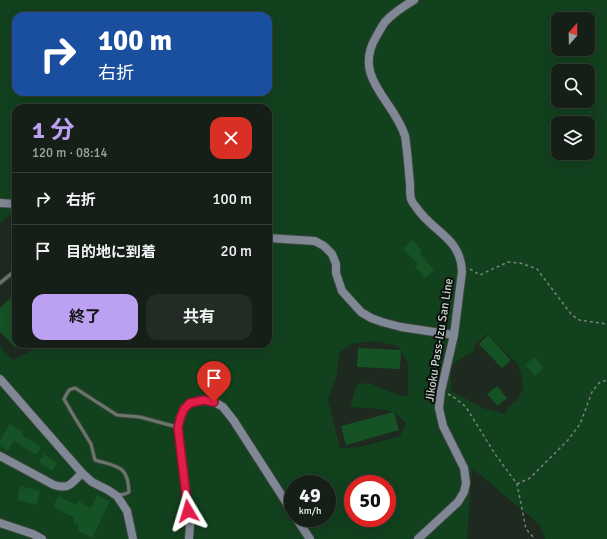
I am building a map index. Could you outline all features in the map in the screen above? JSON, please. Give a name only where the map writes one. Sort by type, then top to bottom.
[{"type":"main road","name":"Jikoku Pass-Izu San Line","points":[[414,0],[401,8],[385,22],[372,44],[368,57],[369,70],[373,80],[402,128],[405,138],[411,199],[416,208],[454,246],[460,256],[462,264],[454,335],[441,391],[439,408],[443,426],[464,468],[466,483],[464,492],[458,502],[418,539]]},
{"type":"main road","points":[[0,203],[12,204]]},
{"type":"main road","points":[[272,238],[314,241],[324,246],[332,254],[336,264],[336,273],[342,291],[361,312],[371,318],[401,327],[454,335]]},
{"type":"main road","points":[[0,379],[82,473],[92,482],[117,496],[127,511],[133,539]]},
{"type":"main road","points":[[189,539],[190,525],[178,428],[184,409],[190,403],[204,400],[214,402],[223,407],[234,421],[284,499]]},
{"type":"main road","points":[[0,456],[61,488],[69,486],[82,473]]},
{"type":"main road","points":[[0,522],[33,534],[42,539]]},
{"type":"main road","points":[[302,527],[310,539]]},
{"type":"lane","points":[[0,282],[12,273]]},
{"type":"lane","points":[[115,495],[129,492],[128,480],[124,471],[116,466],[95,460],[91,444],[64,398],[69,390],[75,388],[117,415],[140,417],[178,428]]},
{"type":"path","points":[[462,264],[480,275],[508,262],[520,263],[537,269],[571,314],[579,320],[607,324]]},
{"type":"path","points":[[517,484],[530,478],[568,440],[580,424],[592,392],[599,383],[607,380]]},
{"type":"path","points":[[441,391],[455,398],[466,407],[495,454],[517,484],[526,529],[535,539]]},
{"type":"green space","points":[[0,0],[607,0],[607,539],[545,539],[540,525],[472,468],[467,539],[0,539],[0,346],[13,360],[35,348],[272,348],[272,104],[12,104],[12,214],[0,223]],"holes":[[[487,334],[518,364],[522,378],[523,389],[518,399],[508,407],[505,414],[483,408],[451,391],[451,365],[474,351],[475,344]],[[375,341],[398,346],[408,363],[408,396],[398,395],[369,383],[357,384],[350,407],[379,409],[394,412],[406,423],[400,436],[360,447],[340,448],[328,400],[337,374],[339,353],[352,344]]]},
{"type":"building","points":[[412,240],[422,252],[420,254],[434,270],[425,278],[415,267],[418,265],[403,248]]},
{"type":"building","points":[[12,297],[12,344],[0,332],[0,308]]},
{"type":"building","points":[[488,335],[511,360],[502,368],[479,344]]},
{"type":"building","points":[[358,348],[401,350],[400,369],[357,367]]},
{"type":"building","points":[[534,357],[544,368],[535,376],[525,365]]},
{"type":"building","points":[[497,386],[507,398],[498,406],[487,394]]},
{"type":"building","points":[[394,412],[399,430],[346,445],[341,426]]},
{"type":"building","points":[[10,424],[23,432],[22,435],[41,447],[36,455],[14,441],[7,451],[0,446],[0,440]]},
{"type":"building","points":[[44,454],[57,463],[52,471],[39,462]]},
{"type":"building","points":[[20,486],[40,491],[36,505],[17,500]]},
{"type":"building","points":[[97,495],[110,501],[92,538],[77,530],[79,525],[73,522],[75,518],[53,507],[58,496],[76,505],[78,501],[91,508]]},
{"type":"route","points":[[188,511],[178,428],[180,419],[184,409],[190,403],[204,400],[214,402]]}]
